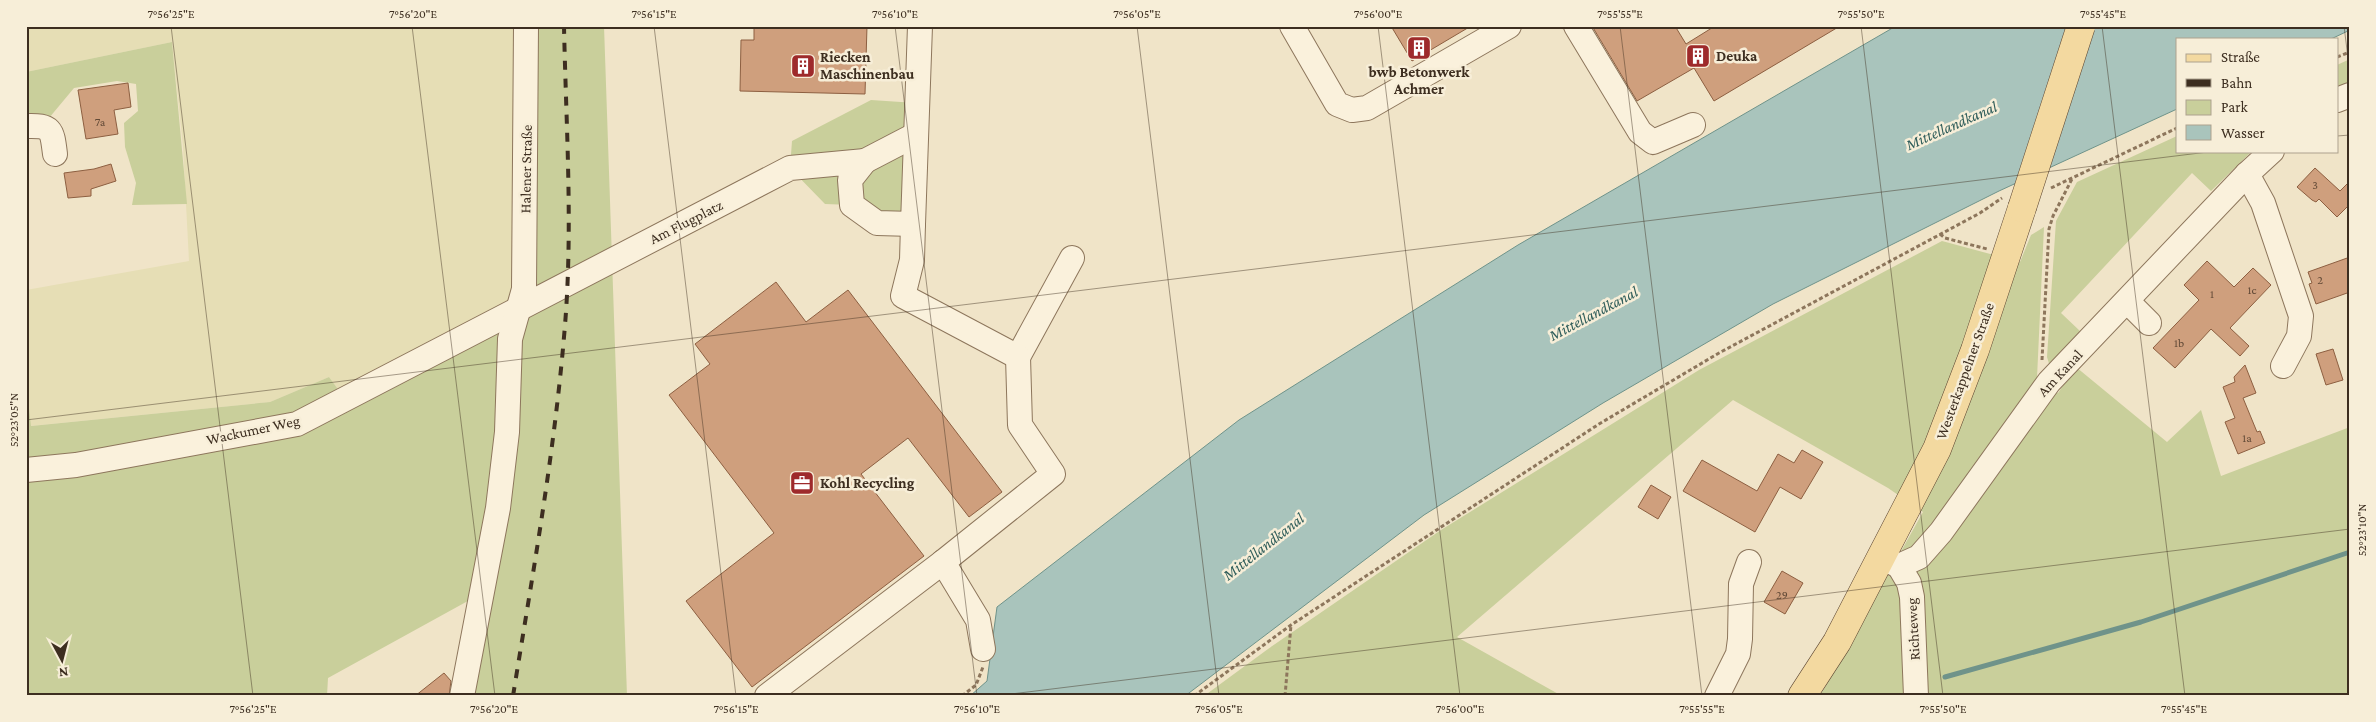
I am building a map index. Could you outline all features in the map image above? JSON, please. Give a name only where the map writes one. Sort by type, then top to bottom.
[{"type":"main road","name":"Westerkappelner Straße","points":[[1802,696],[1891,562],[1975,350],[2080,26]]},
{"type":"street","name":"Halener Straße","points":[[462,696],[498,508],[507,432],[510,339],[516,310],[524,289],[526,26]]},
{"type":"street","points":[[920,26],[912,260],[903,296],[1018,357]]},
{"type":"street","points":[[1292,26],[1337,104],[1352,110],[1366,108],[1509,26]]},
{"type":"street","points":[[1576,26],[1640,132],[1653,142],[1694,125]]},
{"type":"street","points":[[2338,100],[2350,95]]},
{"type":"street","points":[[26,126],[48,128],[52,133],[55,154]]},
{"type":"street","name":"Am Flugplatz","points":[[516,310],[790,168],[865,161],[915,134]]},
{"type":"street","name":"Am Kanal","points":[[1891,562],[1919,557],[1941,532],[2049,382],[2128,302],[2247,174],[2271,152]]},
{"type":"street","name":"Am Flugplatz","points":[[865,161],[850,180],[852,205],[877,223],[913,224]]},
{"type":"street","points":[[2247,174],[2263,203],[2301,316],[2300,336],[2283,366]]},
{"type":"street","points":[[767,696],[944,562],[1053,474],[1020,425],[1018,357],[1072,258]]},
{"type":"street","points":[[2128,302],[2149,323]]},
{"type":"street","name":"Wackumer Weg","points":[[26,470],[76,465],[297,424],[516,310]]},
{"type":"street","points":[[944,562],[978,620],[983,650]]},
{"type":"street","points":[[1717,696],[1738,654],[1741,584],[1749,562]]},
{"type":"street","name":"Richteweg","points":[[1891,562],[1909,583],[1912,597],[1916,696]]},
{"type":"path","points":[[2338,57],[2350,52]]},
{"type":"path","points":[[1194,696],[1291,625],[1599,424],[1719,353],[1940,234],[2072,178],[2176,128]]},
{"type":"path","points":[[2049,382],[2042,362],[2049,229],[2053,216],[2072,178]]},
{"type":"path","points":[[1940,234],[1945,238],[1986,249],[1995,247]]},
{"type":"path","points":[[1285,696],[1291,625]]},
{"type":"path","points":[[962,696],[976,685],[984,664],[983,650]]},
{"type":"shaded area","points":[[26,26],[526,26],[516,310],[344,399],[329,377],[270,402],[30,426],[26,382],[26,290],[189,261],[183,147],[172,42],[26,72]]},
{"type":"green space","points":[[526,26],[604,26],[627,696],[473,696],[486,591],[328,678],[327,696],[26,696],[26,382],[31,426],[270,402],[329,377],[345,399],[516,311]]},
{"type":"green space","points":[[172,42],[187,204],[132,205],[136,183],[125,147],[124,123],[138,111],[136,84],[117,81],[74,88],[39,130],[26,135],[26,72]]},
{"type":"green space","points":[[2350,59],[2350,84],[2338,89],[2338,65]]},
{"type":"green space","points":[[871,100],[916,103],[913,224],[852,205],[825,204],[790,168],[792,141]]},
{"type":"green space","points":[[2176,136],[2176,152],[2251,152],[2211,191],[2192,173],[2061,313],[2081,332],[2050,367],[2047,357],[2056,221],[2077,182]]},
{"type":"green space","points":[[2044,227],[2037,378],[2058,393],[2076,367],[2167,442],[2201,410],[2221,476],[2350,427],[2350,696],[1820,696],[1923,512],[1888,488],[1733,400],[1457,637],[1562,696],[1204,696],[1268,649],[1441,530],[1699,370],[1942,241],[2020,262],[2031,235]]},
{"type":"water","name":"Mittellandkanal","points":[[1896,26],[2350,26],[2350,30],[2333,38],[2176,38],[2176,109],[1999,191],[1773,304],[1603,403],[1424,515],[1185,696],[970,696],[987,681],[997,607],[1239,420],[1518,245]]},
{"type":"building","name":"Riecken Maschinenbau","points":[[754,26],[867,26],[865,94],[740,91],[741,40],[754,40]]},
{"type":"building","name":"bwb Betonwerk Achmer","points":[[1391,26],[1471,26],[1412,61]]},
{"type":"building","name":"Deuka","points":[[1592,26],[1675,26],[1686,44],[1715,26],[1840,26],[1714,101],[1694,68],[1637,101]]},
{"type":"building","points":[[128,83],[131,107],[114,110],[118,134],[86,139],[78,90]]},
{"type":"building","points":[[111,164],[116,181],[91,189],[91,196],[68,198],[64,173],[94,169]]},
{"type":"building","points":[[2315,168],[2340,191],[2350,181],[2350,204],[2337,217],[2319,199],[2316,202],[2312,200],[2297,187]]},
{"type":"building","points":[[2350,257],[2350,292],[2316,304],[2309,284],[2312,283],[2308,272]]},
{"type":"building","points":[[2207,261],[2234,287],[2253,268],[2271,285],[2230,328],[2249,346],[2240,356],[2211,329],[2175,368],[2153,348],[2199,300],[2184,285]]},
{"type":"building","name":"Kohl Recycling","points":[[776,282],[806,322],[848,290],[1002,492],[969,517],[908,438],[861,474],[924,556],[752,687],[686,601],[774,533],[669,395],[710,364],[695,344]]},
{"type":"building","points":[[2333,349],[2343,380],[2326,385],[2316,354]]},
{"type":"building","points":[[2245,365],[2256,393],[2243,398],[2257,432],[2260,431],[2265,443],[2238,454],[2225,422],[2235,418],[2223,387],[2235,382],[2234,377]]},
{"type":"building","points":[[1802,450],[1823,462],[1801,499],[1780,487],[1755,532],[1683,491],[1702,460],[1757,491],[1778,454],[1794,463]]},
{"type":"building","points":[[1651,485],[1671,497],[1658,519],[1638,507]]},
{"type":"building","points":[[1782,571],[1803,583],[1785,614],[1764,602]]},
{"type":"building","points":[[444,673],[451,681],[449,696],[415,696]]},
{"type":"waterway","points":[[1945,677],[2141,622],[2350,552]]},
{"type":"railway","points":[[513,696],[549,465],[565,325],[569,213],[564,26]]},
{"type":"place","name":"bwb Betonwerk Achmer","points":[[1419,48]]},
{"type":"place","name":"Deuka","points":[[1698,56]]},
{"type":"place","name":"Riecken Maschinenbau","points":[[803,66]]},
{"type":"place","name":"Kohl Recycling","points":[[802,483]]}]
